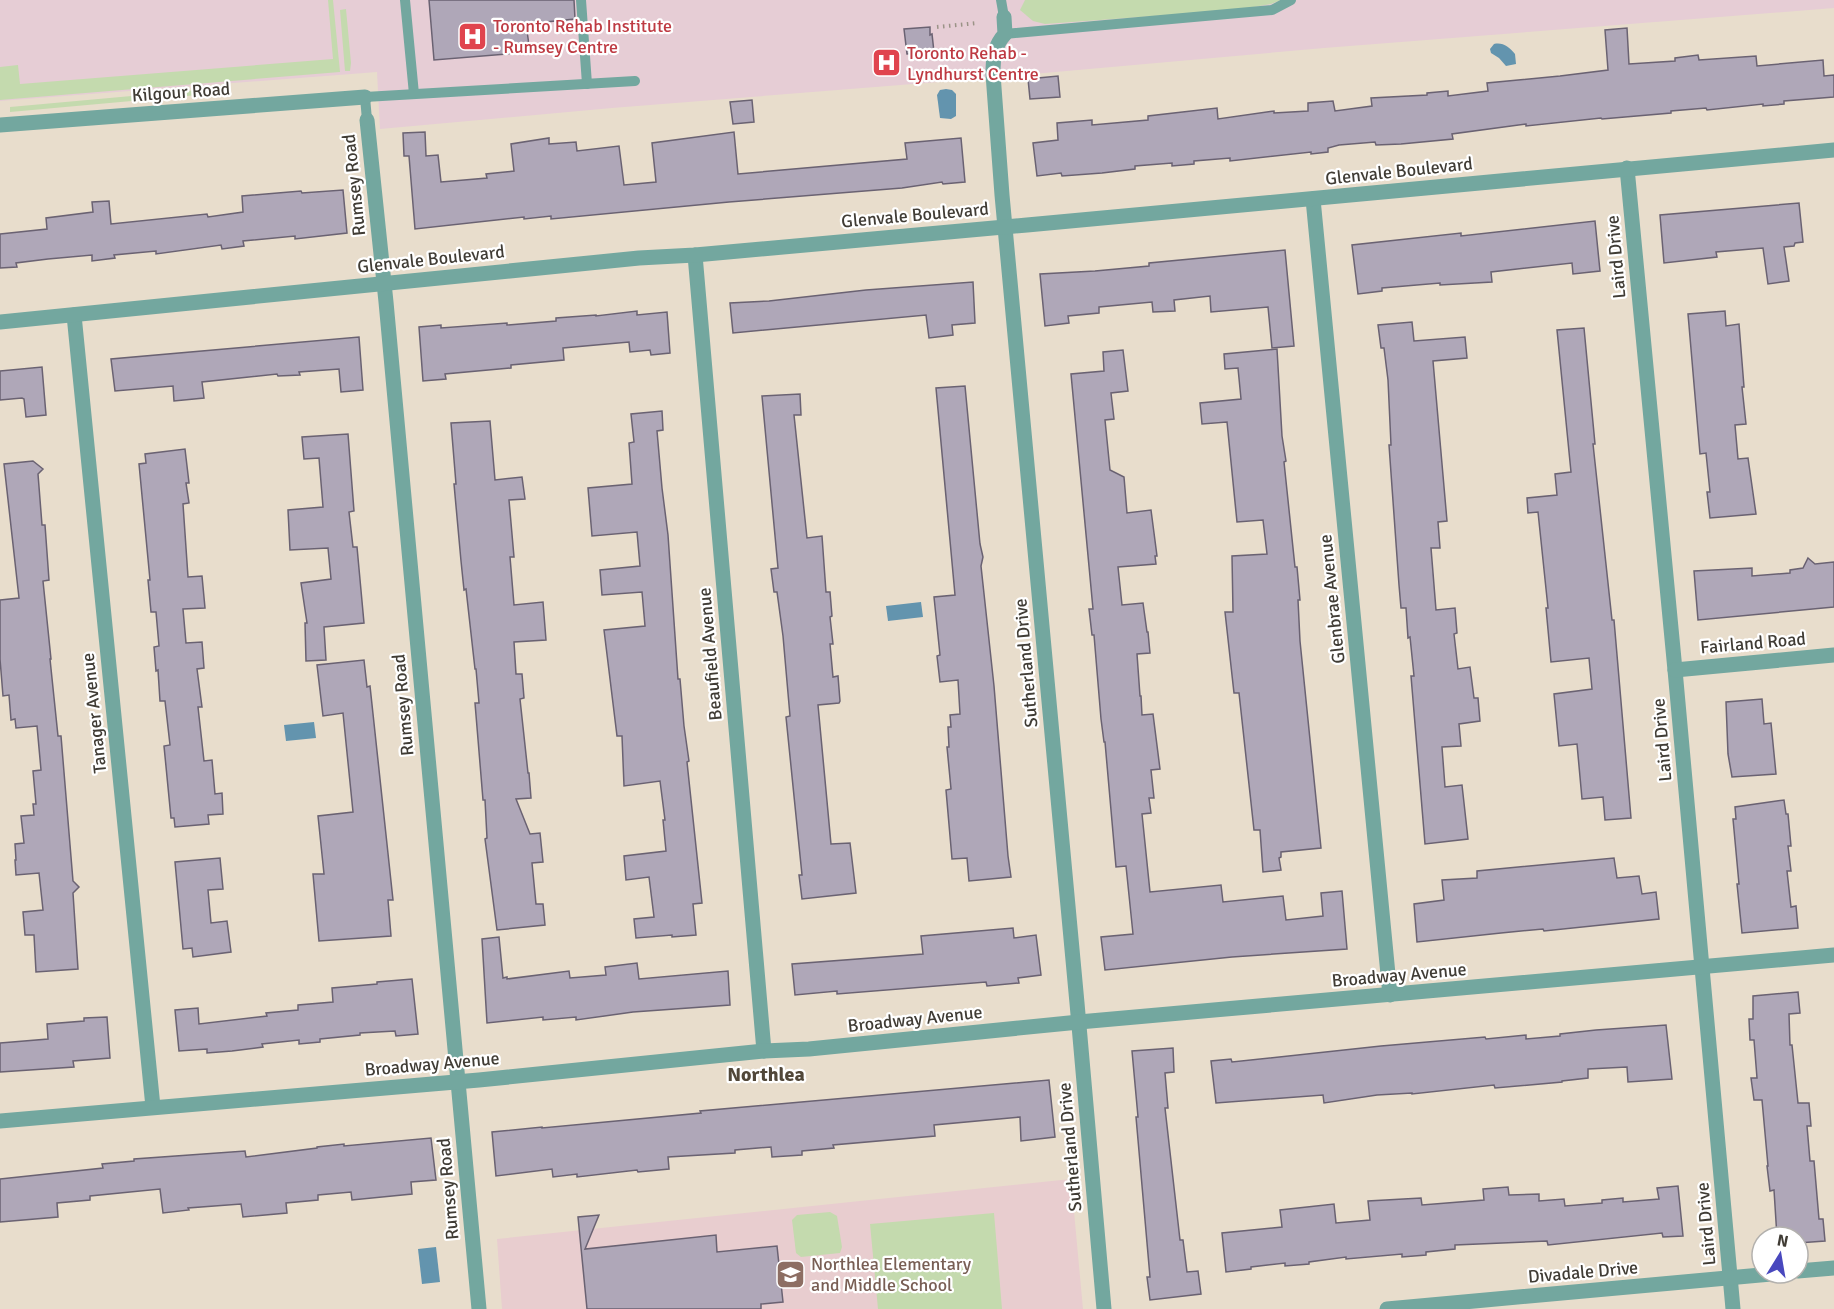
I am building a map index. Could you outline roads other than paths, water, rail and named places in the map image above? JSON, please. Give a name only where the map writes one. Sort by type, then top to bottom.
[{"type":"street","name":"Sutherland Drive","points":[[1004,17],[1005,34],[998,42],[993,56],[993,74],[1104,1309]]},
{"type":"street","name":"Kilgour Road","points":[[0,125],[365,97]]},
{"type":"street","name":"Rumsey Road","points":[[367,120],[479,1309]]},
{"type":"street","name":"Glenvale Boulevard","points":[[0,322],[639,258],[1005,227],[1834,150]]},
{"type":"street","name":"Laird Drive","points":[[1627,168],[1733,1309]]},
{"type":"street","name":"Glenbrae Avenue","points":[[1313,199],[1389,995]]},
{"type":"street","name":"Beaufield Avenue","points":[[695,255],[764,1051]]},
{"type":"street","name":"Tanager Avenue","points":[[74,315],[153,1107]]},
{"type":"street","name":"Fairland Road","points":[[1675,670],[1834,655]]},
{"type":"street","name":"Broadway Avenue","points":[[0,1121],[458,1082],[764,1051],[821,1048],[1079,1022],[1834,955]]},
{"type":"street","points":[[1810,1270],[1834,1268]]},
{"type":"street","name":"Divadale Drive","points":[[1387,1309],[1750,1276]]},
{"type":"lane","points":[[405,0],[414,94]]},
{"type":"lane","points":[[581,0],[587,84]]},
{"type":"lane","points":[[1001,0],[1004,17]]},
{"type":"lane","points":[[1005,34],[1272,10],[1291,0]]},
{"type":"lane","points":[[365,97],[636,81]]},
{"type":"lane","name":"Rumsey Road","points":[[365,97],[367,120]]},
{"type":"water","points":[[1494,44],[1503,44],[1510,49],[1515,54],[1516,64],[1506,66],[1491,53],[1490,49]]},
{"type":"water","points":[[946,89],[956,94],[956,116],[951,119],[940,118],[937,95],[940,90]]},
{"type":"water","points":[[921,602],[923,617],[888,621],[886,606]]},
{"type":"water","points":[[314,722],[316,738],[286,741],[284,725]]},
{"type":"water","points":[[436,1247],[440,1282],[422,1284],[418,1249]]},
{"type":"place","name":"Toronto Rehab Institute - Rumsey Centre","points":[[472,36]]},
{"type":"place","name":"Toronto Rehab - Lyndhurst Centre","points":[[886,63]]},
{"type":"place","name":"Northlea Elementary and Middle School","points":[[790,1274]]},
{"type":"district","name":"Northlea","points":[[766,1074]]}]
